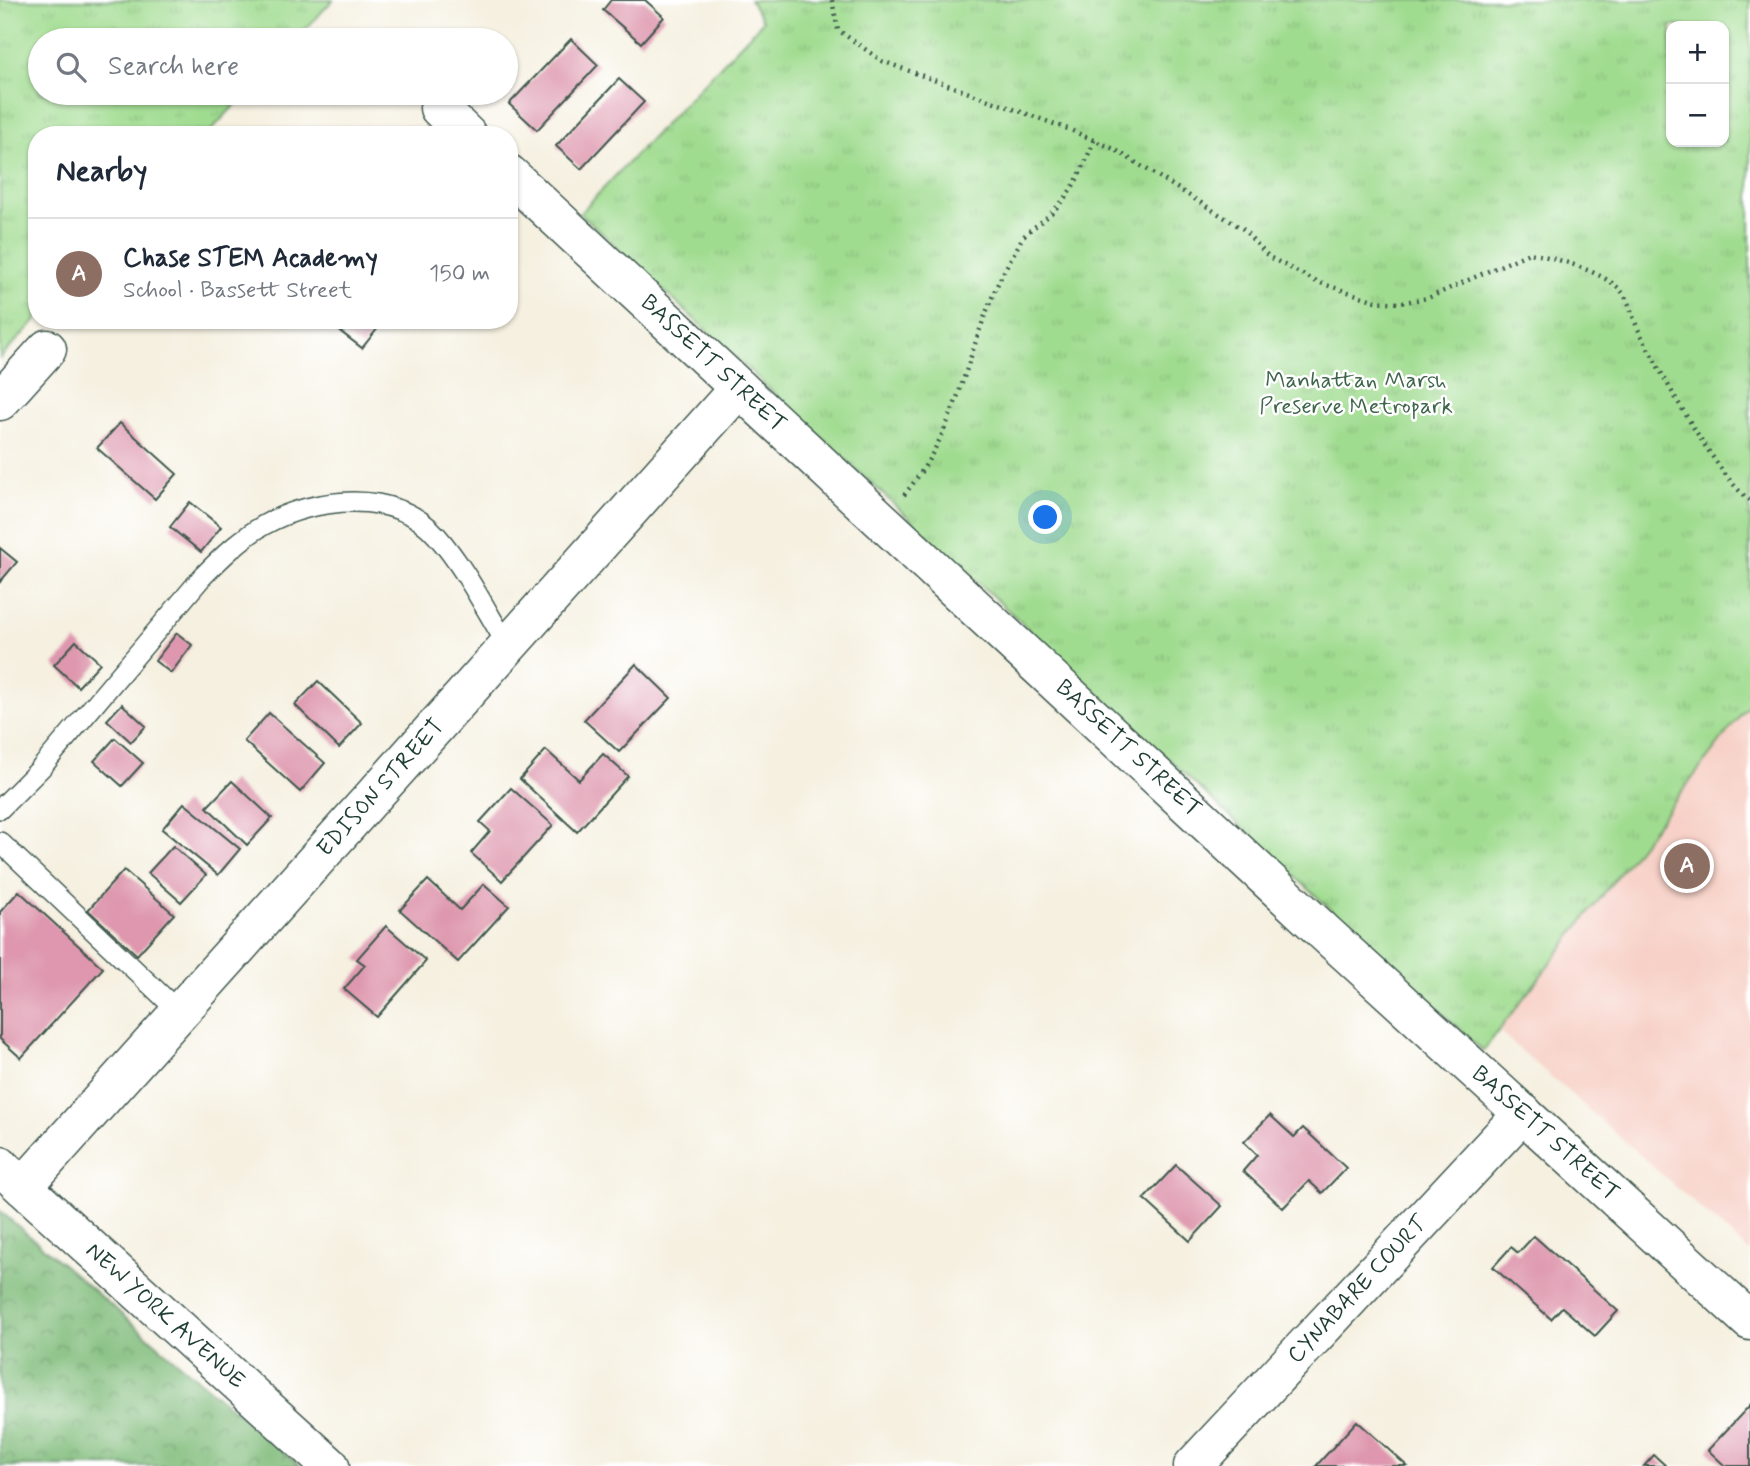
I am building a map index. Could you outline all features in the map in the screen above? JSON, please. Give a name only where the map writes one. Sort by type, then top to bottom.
[{"type":"street","points":[[439,108],[458,126]]},
{"type":"street","name":"BASSETT STREET","points":[[518,182],[882,522],[1750,1321]]},
{"type":"street","points":[[0,401],[47,349]]},
{"type":"street","name":"EDISON STREET","points":[[11,1176],[178,1011],[509,648],[739,388]]},
{"type":"street","name":"CYNABARE COURT","points":[[1193,1466],[1523,1113]]},
{"type":"street","name":"NEW YORK AVENUE","points":[[11,1176],[330,1466]]},
{"type":"lane","points":[[0,809],[41,768],[202,576],[232,548],[264,525],[298,512],[338,502],[375,503],[407,514],[436,534],[509,648]]},
{"type":"lane","points":[[0,842],[178,1011]]},
{"type":"path","points":[[832,0],[838,30],[882,61],[1114,149],[1243,229],[1269,257],[1317,282],[1376,301],[1399,303],[1427,298],[1529,253],[1594,274],[1622,292],[1638,330],[1718,465],[1741,494],[1750,500]]},
{"type":"path","points":[[882,522],[925,469],[942,436],[962,390],[993,295],[1022,238],[1048,216],[1078,182],[1094,140]]},
{"type":"shaded area","points":[[1750,703],[1750,1252],[1498,1030]]},
{"type":"green space","points":[[0,0],[333,0],[306,28],[28,28],[28,105],[235,105],[215,126],[28,126],[28,328],[0,358]]},
{"type":"green space","name":"Manhattan Marsh Preserve Metropark","points":[[750,0],[1750,0],[1750,703],[1483,1051],[580,213],[763,21]]},
{"type":"green space","points":[[0,1211],[300,1466],[0,1466]]},
{"type":"building","points":[[611,0],[645,0],[664,17],[641,43],[603,10]]},
{"type":"building","points":[[571,39],[598,65],[537,130],[510,105],[518,105],[518,95]]},
{"type":"building","points":[[619,79],[644,102],[581,169],[556,146]]},
{"type":"building","points":[[337,329],[377,329],[362,348]]},
{"type":"building","points":[[120,423],[177,474],[155,499],[97,448]]},
{"type":"building","points":[[190,502],[221,527],[201,552],[170,527]]},
{"type":"building","points":[[0,548],[17,562],[0,582]]},
{"type":"building","points":[[177,633],[192,645],[171,673],[155,661]]},
{"type":"building","points":[[76,641],[100,663],[78,687],[54,665]]},
{"type":"building","points":[[636,664],[671,698],[619,752],[584,720]]},
{"type":"building","points":[[318,681],[362,723],[339,748],[295,705]]},
{"type":"building","points":[[122,704],[146,726],[131,742],[107,720]]},
{"type":"building","points":[[269,713],[325,763],[300,792],[244,741]]},
{"type":"building","points":[[115,738],[143,763],[122,786],[94,761]]},
{"type":"building","points":[[546,750],[579,780],[603,754],[628,776],[577,832],[520,779]]},
{"type":"building","points":[[232,781],[272,818],[247,845],[207,807]]},
{"type":"building","points":[[511,788],[553,825],[502,881],[471,853],[490,831],[480,822]]},
{"type":"building","points":[[184,803],[240,849],[218,875],[162,829]]},
{"type":"building","points":[[173,846],[206,875],[181,902],[148,873]]},
{"type":"building","points":[[124,870],[174,914],[137,955],[88,910]]},
{"type":"building","points":[[428,880],[460,910],[484,884],[509,906],[458,962],[400,910]]},
{"type":"building","points":[[19,891],[103,968],[21,1058],[0,1039],[0,912]]},
{"type":"building","points":[[386,926],[426,961],[377,1017],[344,989],[365,965],[357,959]]},
{"type":"building","points":[[1270,1115],[1294,1137],[1303,1128],[1346,1168],[1322,1193],[1309,1181],[1283,1208],[1243,1171],[1257,1155],[1244,1142]]},
{"type":"building","points":[[1176,1165],[1222,1206],[1190,1241],[1144,1199]]},
{"type":"building","points":[[1534,1236],[1618,1311],[1595,1336],[1562,1307],[1551,1319],[1493,1267],[1511,1247],[1518,1253]]},
{"type":"building","points":[[1750,1405],[1750,1466],[1725,1466],[1708,1450]]},
{"type":"building","points":[[1357,1421],[1407,1466],[1316,1466]]},
{"type":"building","points":[[1654,1455],[1666,1466],[1644,1466]]},
{"type":"place","name":"Chase STEM Academy","points":[[1687,866]]}]
